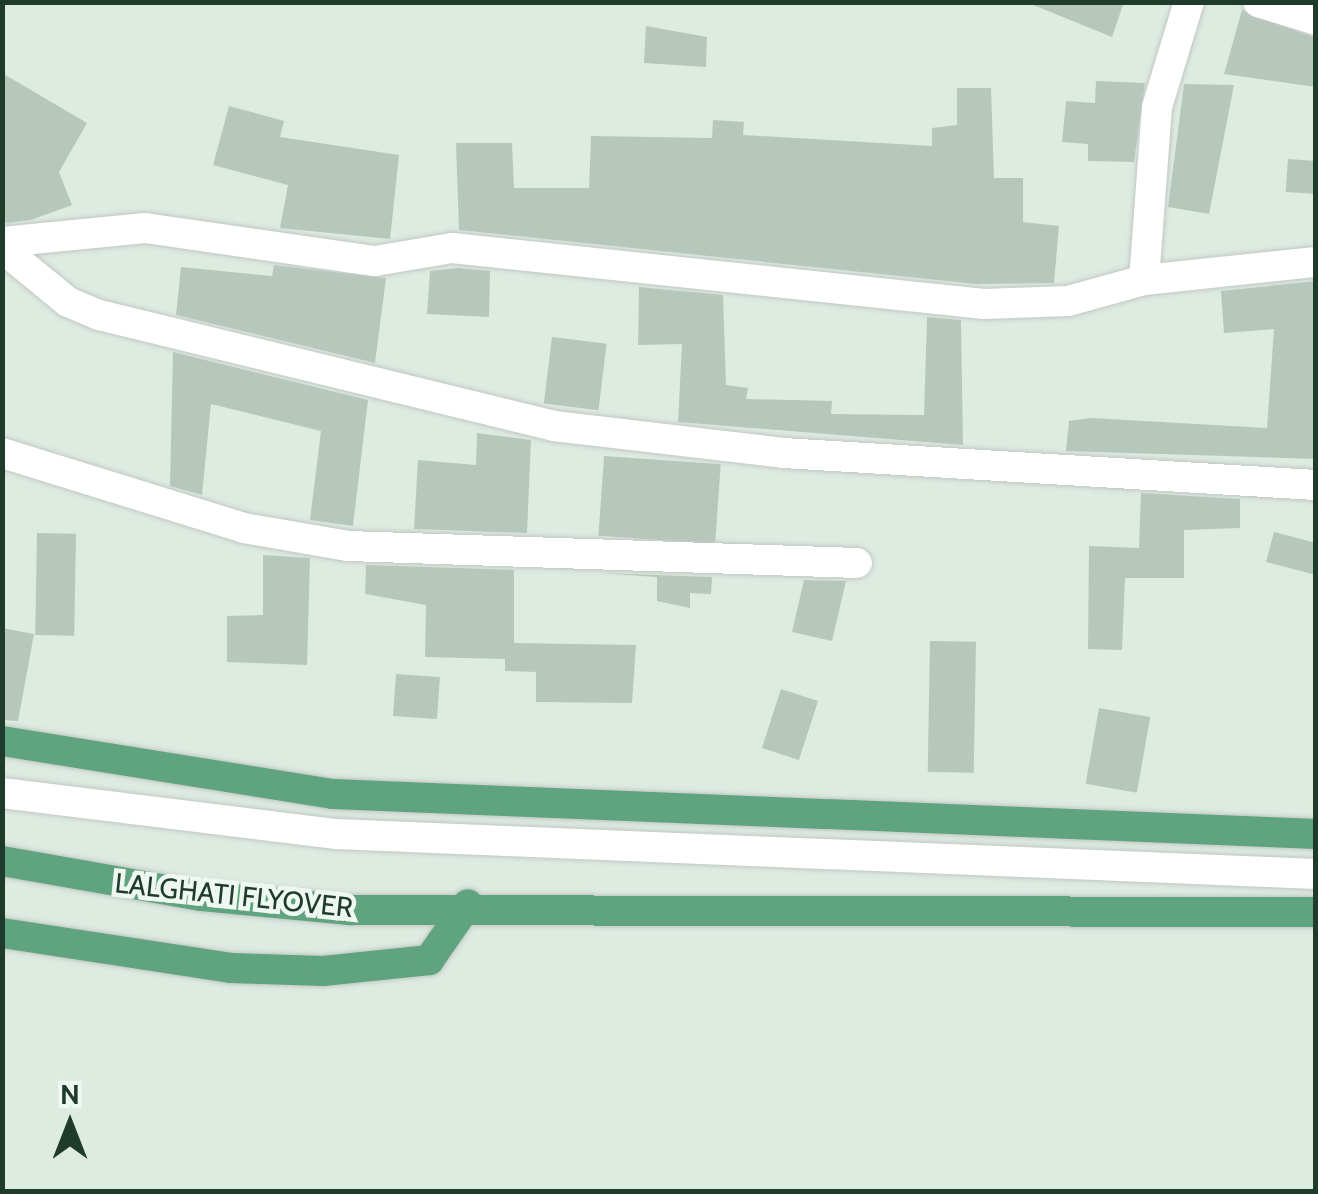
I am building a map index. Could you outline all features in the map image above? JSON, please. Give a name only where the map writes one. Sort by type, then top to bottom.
[{"type":"main road","points":[[2,741],[333,794],[1316,834]]},
{"type":"main road","name":"LALGHATI FLYOVER","points":[[2,860],[200,896],[350,910],[468,904],[1316,912]]},
{"type":"main road","points":[[2,933],[230,968],[323,971],[430,960],[468,904]]},
{"type":"street","points":[[1144,280],[1157,107],[1190,2]]},
{"type":"street","points":[[1258,2],[1316,20]]},
{"type":"street","points":[[2,245],[145,228],[376,260],[452,248],[984,304],[1068,301],[1144,280],[1316,262]]},
{"type":"street","points":[[2,245],[68,302],[100,315],[554,426],[802,454],[1316,486]]},
{"type":"street","points":[[2,453],[244,528],[348,546],[857,563]]},
{"type":"street","points":[[2,793],[336,834],[1316,874]]},
{"type":"building","points":[[1026,2],[1124,2],[1112,37]]},
{"type":"building","points":[[1242,10],[1316,38],[1316,87],[1224,74]]},
{"type":"building","points":[[646,26],[707,37],[706,67],[644,63]]},
{"type":"building","points":[[2,73],[87,123],[59,172],[72,205],[31,220],[6,223],[2,214]]},
{"type":"building","points":[[1096,81],[1145,83],[1134,162],[1088,161],[1088,144],[1062,142],[1066,101],[1095,103]]},
{"type":"building","points":[[1184,84],[1234,85],[1209,214],[1168,207]]},
{"type":"building","points":[[957,88],[991,88],[994,178],[1023,178],[1023,222],[1059,226],[1054,283],[976,284],[459,230],[456,143],[512,143],[514,188],[589,188],[591,136],[712,138],[713,120],[744,122],[743,135],[932,146],[932,128],[957,125]]},
{"type":"building","points":[[229,106],[284,121],[280,137],[399,155],[390,239],[280,228],[288,185],[213,165]]},
{"type":"building","points":[[1288,159],[1316,161],[1314,194],[1286,192]]},
{"type":"building","points":[[274,265],[386,278],[375,363],[176,315],[181,267],[272,276]]},
{"type":"building","points":[[430,271],[490,271],[489,317],[427,314]]},
{"type":"building","points":[[1316,281],[1316,459],[1066,451],[1069,421],[1091,418],[1267,428],[1274,329],[1224,333],[1221,291]]},
{"type":"building","points":[[639,287],[723,295],[726,385],[748,388],[746,399],[832,401],[831,414],[924,415],[927,317],[961,320],[963,445],[678,422],[682,344],[638,345]]},
{"type":"building","points":[[552,337],[607,344],[598,410],[544,404]]},
{"type":"building","points":[[173,352],[368,400],[353,526],[310,520],[321,431],[211,404],[202,495],[170,486]]},
{"type":"building","points":[[477,433],[531,440],[527,533],[414,529],[418,460],[476,465]]},
{"type":"building","points":[[604,456],[721,464],[715,544],[598,536]]},
{"type":"building","points":[[1141,493],[1240,499],[1240,528],[1184,530],[1184,578],[1125,578],[1122,650],[1088,649],[1089,546],[1139,548]]},
{"type":"building","points":[[1274,532],[1316,543],[1316,575],[1266,562]]},
{"type":"building","points":[[37,533],[76,534],[74,636],[35,635]]},
{"type":"building","points":[[263,555],[310,558],[307,665],[227,662],[227,616],[263,615]]},
{"type":"building","points":[[366,565],[514,570],[514,643],[636,645],[632,703],[536,702],[536,672],[505,671],[505,659],[425,657],[426,605],[365,594]]},
{"type":"building","points":[[598,573],[712,577],[711,594],[690,593],[690,608],[657,601],[657,577]]},
{"type":"building","points":[[804,580],[846,581],[832,641],[792,632]]},
{"type":"building","points":[[2,628],[34,634],[18,721],[2,720]]},
{"type":"building","points":[[930,641],[976,642],[974,773],[928,772]]},
{"type":"building","points":[[396,674],[440,677],[437,719],[393,716]]},
{"type":"building","points":[[781,689],[818,701],[799,760],[762,748]]},
{"type":"building","points":[[1099,708],[1150,717],[1137,793],[1086,784]]}]
